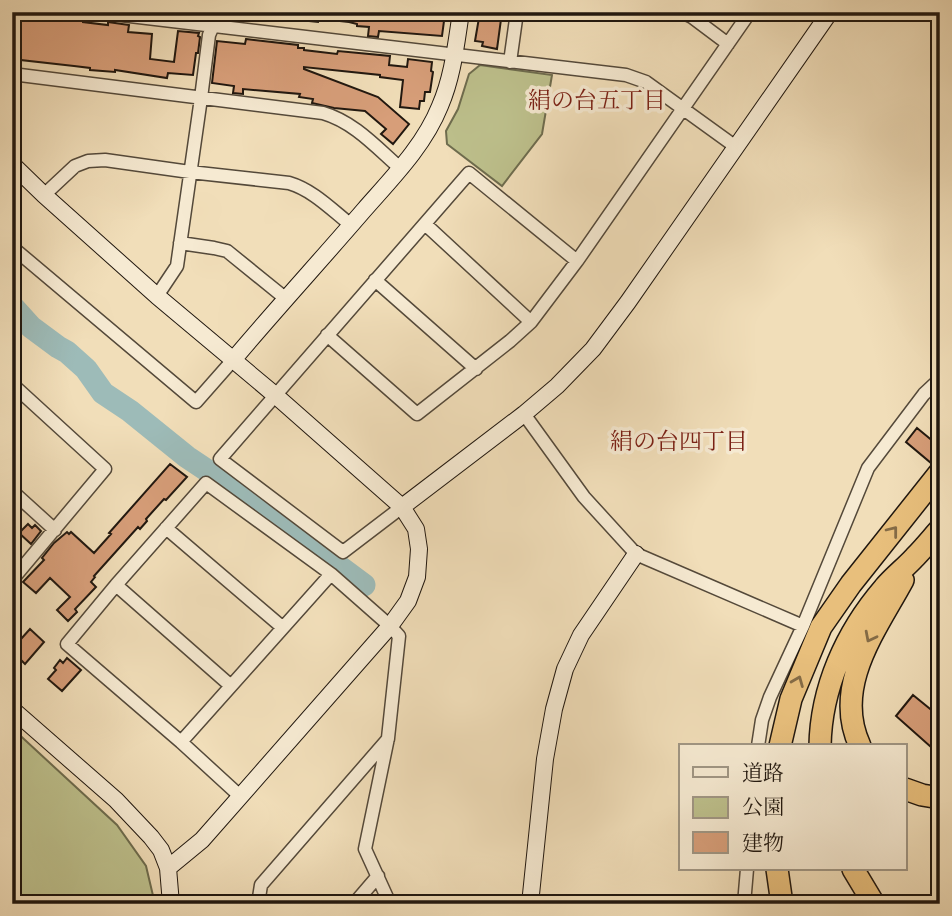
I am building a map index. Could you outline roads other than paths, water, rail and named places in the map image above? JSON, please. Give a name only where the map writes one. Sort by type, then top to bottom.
[{"type":"highway","points":[[780,744],[791,699],[821,627],[851,584],[940,472]]},
{"type":"highway","points":[[820,744],[826,697],[841,654],[867,608],[940,528]]},
{"type":"highway","points":[[859,744],[853,724],[851,702],[860,659],[870,636],[916,556]]},
{"type":"highway","points":[[806,744],[810,708],[817,680],[851,584]]},
{"type":"highway","points":[[906,789],[922,796],[940,798]]},
{"type":"highway","points":[[777,870],[782,904]]},
{"type":"highway","points":[[839,870],[859,904]]},
{"type":"highway","points":[[854,870],[874,904]]},
{"type":"street","points":[[96,12],[626,75],[646,82],[736,147]]},
{"type":"street","points":[[157,296],[177,266],[209,35],[215,12]]},
{"type":"street","points":[[12,247],[196,401],[351,225],[426,134],[440,108],[449,82],[461,12]]},
{"type":"street","points":[[510,62],[517,12]]},
{"type":"street","points":[[682,12],[728,44]]},
{"type":"street","points":[[327,335],[416,414],[476,369],[531,322],[577,261],[750,12]]},
{"type":"street","points":[[577,261],[469,173],[220,459],[343,552],[524,414],[557,386],[593,349],[830,12]]},
{"type":"street","points":[[12,74],[323,113],[338,117],[351,125],[400,168]]},
{"type":"street","points":[[44,195],[75,166],[88,160],[105,159],[289,183],[300,186],[351,225]]},
{"type":"street","points":[[12,164],[157,296],[402,507],[416,529],[419,549],[417,577],[408,601],[390,626],[202,840],[168,867]]},
{"type":"street","points":[[425,224],[531,322]]},
{"type":"street","points":[[180,243],[227,251],[285,298]]},
{"type":"street","points":[[375,280],[476,369]]},
{"type":"street","points":[[758,744],[762,720],[770,697],[803,626],[860,484],[868,468],[924,394],[940,379]]},
{"type":"street","points":[[12,384],[105,469],[12,580]]},
{"type":"street","points":[[524,414],[584,498],[636,554],[803,626]]},
{"type":"street","points":[[241,797],[67,644],[206,483],[331,574],[399,636],[388,738],[365,849],[390,904]]},
{"type":"street","points":[[12,491],[55,530]]},
{"type":"street","points":[[166,528],[282,627]]},
{"type":"street","points":[[530,904],[545,759],[565,669],[581,635],[636,554]]},
{"type":"street","points":[[181,742],[331,574]]},
{"type":"street","points":[[116,585],[230,686]]},
{"type":"street","points":[[12,709],[116,800],[156,844],[168,867],[171,904]]},
{"type":"street","points":[[258,904],[261,885],[388,738]]},
{"type":"street","points":[[744,904],[747,870]]},
{"type":"street","points":[[354,904],[378,876]]},
{"type":"waterway","points":[[12,306],[31,327],[86,369],[103,393],[187,457],[271,513],[364,585]]},
{"type":"district","name":"絹の台五丁目","points":[[597,100]]},
{"type":"district","name":"絹の台四丁目","points":[[679,441]]}]
